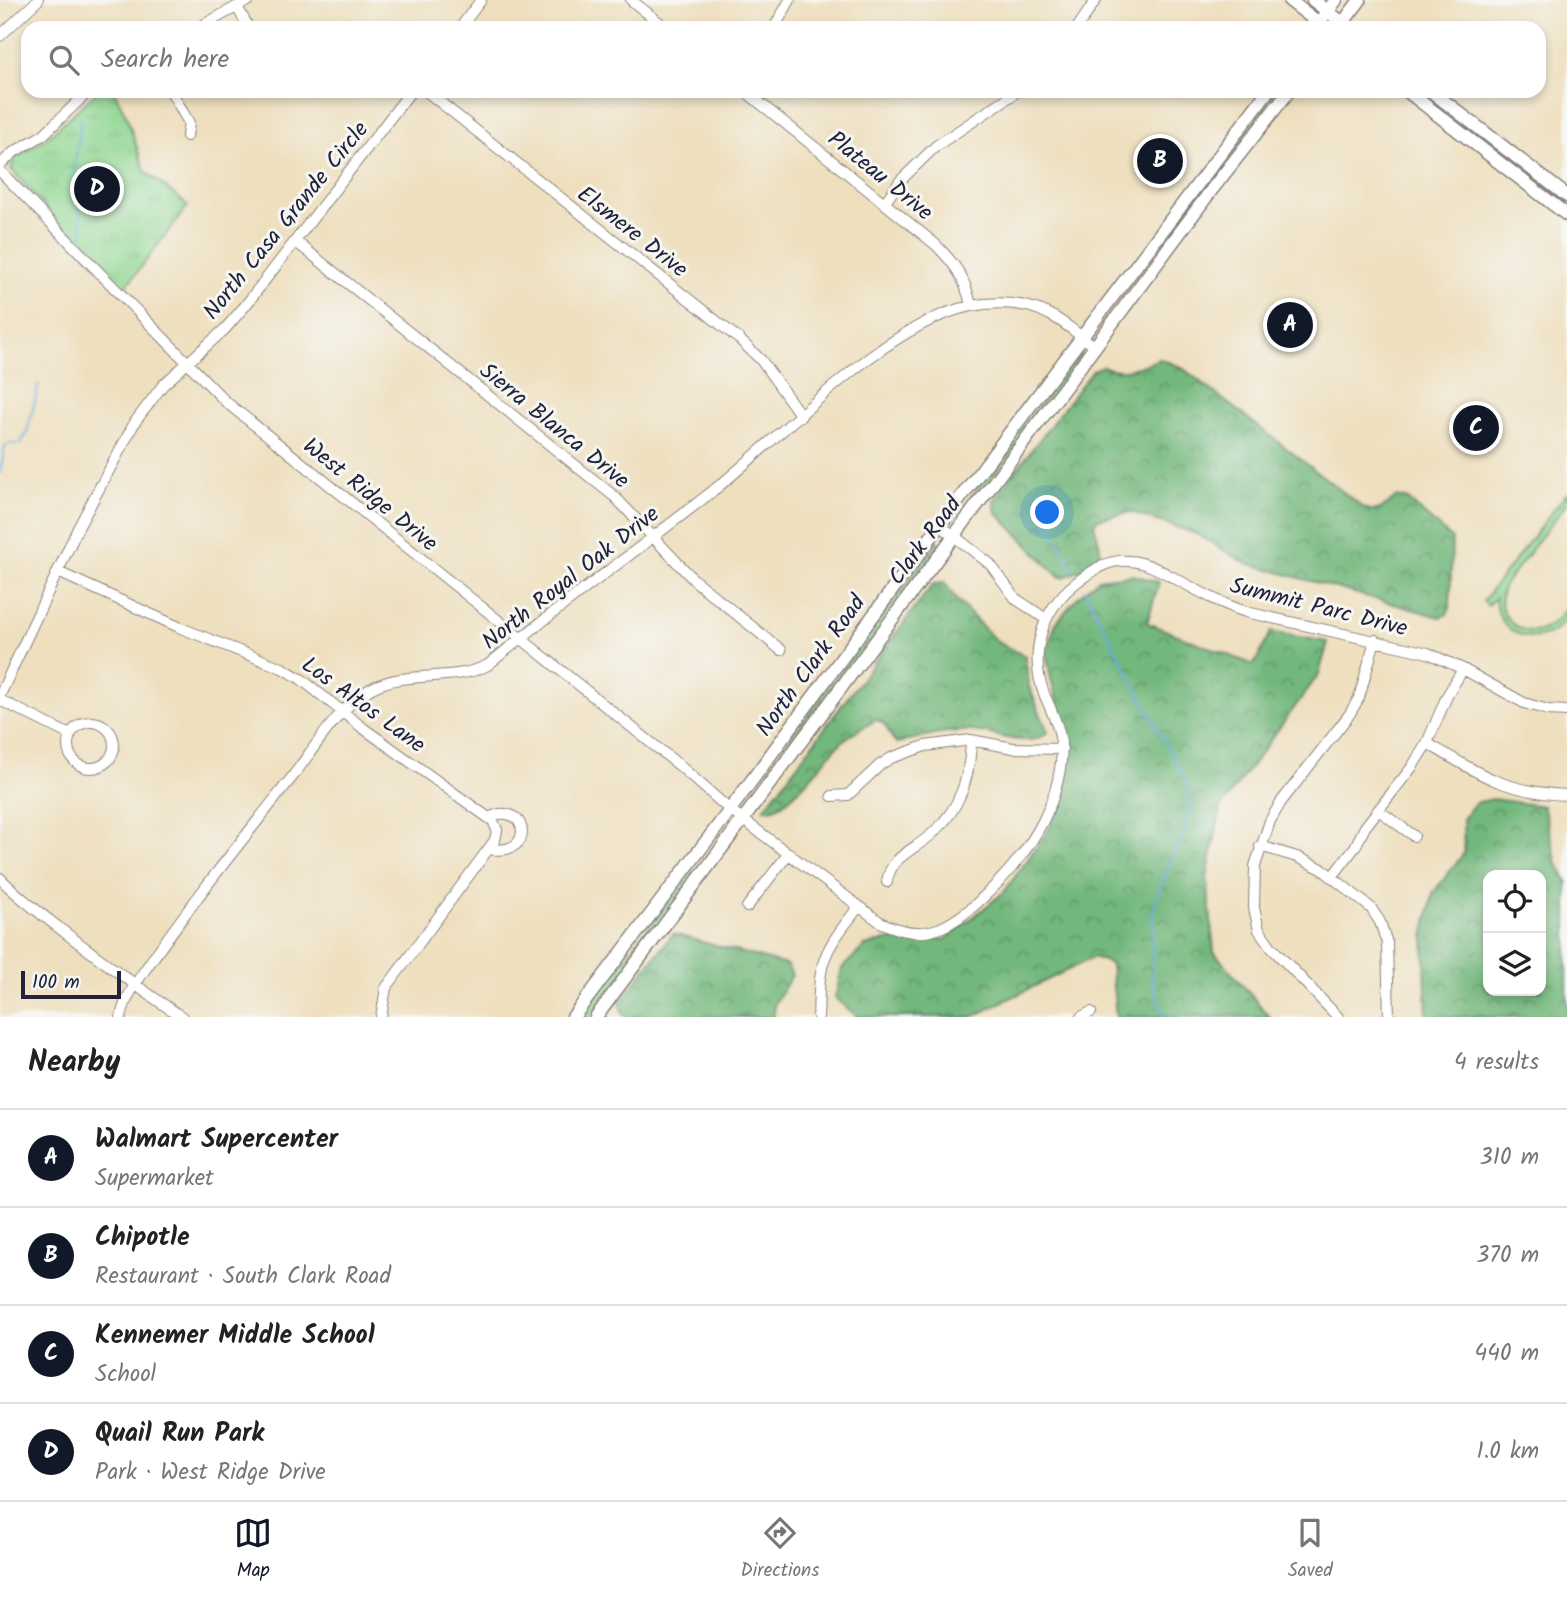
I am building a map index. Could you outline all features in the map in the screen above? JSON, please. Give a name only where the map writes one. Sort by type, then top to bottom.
[{"type":"main road","points":[[1289,0],[1313,21]]},
{"type":"main road","points":[[1313,0],[1338,21]]},
{"type":"main road","points":[[1322,21],[1336,0]]},
{"type":"main road","points":[[1346,21],[1360,0]]},
{"type":"main road","name":"North Clark Road","points":[[573,1017],[1263,98]]},
{"type":"main road","name":"Clark Road","points":[[596,1017],[1213,188],[1284,98]]},
{"type":"main road","points":[[1416,98],[1567,215]]},
{"type":"main road","points":[[1440,98],[1567,196]]},
{"type":"main road","points":[[1448,123],[1457,111]]},
{"type":"main road","points":[[1530,186],[1538,173]]},
{"type":"main road","points":[[1202,179],[1213,188]]},
{"type":"street","points":[[0,36],[38,0]]},
{"type":"street","points":[[211,21],[248,0]]},
{"type":"street","points":[[465,21],[481,0]]},
{"type":"street","points":[[631,0],[657,21]]},
{"type":"street","points":[[778,21],[790,0]]},
{"type":"street","points":[[1082,21],[1096,0]]},
{"type":"street","points":[[237,7],[245,21]]},
{"type":"street","points":[[0,165],[20,148],[43,135],[82,98]]},
{"type":"street","points":[[175,98],[189,123],[187,136]]},
{"type":"street","name":"North Casa Grande Circle","points":[[0,697],[79,525],[148,402],[185,363],[225,329],[406,98]]},
{"type":"street","name":"Elsmere Drive","points":[[435,98],[739,339],[761,360],[801,416]]},
{"type":"street","name":"Plateau Drive","points":[[754,98],[935,244],[955,264],[967,286],[971,306]]},
{"type":"street","points":[[885,202],[901,180],[936,146],[1008,98]]},
{"type":"street","name":"West Ridge Drive","points":[[0,172],[226,402],[744,820]]},
{"type":"street","name":"Sierra Blanca Drive","points":[[295,241],[615,496],[694,580],[781,650]]},
{"type":"street","name":"North Royal Oak Drive","points":[[121,1017],[123,1007],[135,985],[253,826],[343,712],[358,697],[385,683],[475,671],[488,665],[654,537],[856,369],[909,332],[947,313],[971,306],[1017,304],[1048,313],[1096,347]]},
{"type":"street","points":[[940,525],[990,564],[1016,599],[1046,619]]},
{"type":"street","name":"Summit Parc Drive","points":[[744,820],[880,922],[896,929],[925,933],[938,930],[960,918],[1002,880],[1034,839],[1051,801],[1061,764],[1061,733],[1039,676],[1037,656],[1040,636],[1046,619],[1063,595],[1093,570],[1105,564],[1129,561],[1152,567],[1239,610],[1428,653],[1524,703],[1548,710],[1567,711]]},
{"type":"street","name":"Los Altos Lane","points":[[58,572],[181,628],[282,668],[317,689],[343,712],[489,818]]},
{"type":"street","points":[[1338,1017],[1271,947],[1259,930],[1254,908],[1255,866],[1270,821],[1281,802],[1349,715],[1359,698],[1376,640]]},
{"type":"street","points":[[1332,877],[1427,743],[1462,669]]},
{"type":"street","points":[[0,697],[70,735]]},
{"type":"street","points":[[89,722],[104,725],[113,738],[113,754],[109,760],[96,767],[82,766],[71,756],[70,735],[75,728],[89,722]]},
{"type":"street","points":[[832,796],[848,795],[880,765],[906,751],[949,742],[971,740],[1013,748],[1062,749]]},
{"type":"street","points":[[887,882],[888,870],[895,860],[935,832],[954,809],[970,767],[971,740]]},
{"type":"street","points":[[1427,743],[1484,777],[1512,788],[1540,794],[1567,795]]},
{"type":"street","points":[[1378,810],[1414,836]]},
{"type":"street","points":[[381,1017],[386,988],[495,840],[497,830],[489,818],[495,814],[509,814],[518,820],[523,828],[522,837],[512,848],[500,851],[489,849]]},
{"type":"street","points":[[1260,846],[1308,862],[1371,908],[1380,922],[1387,943],[1390,1017]]},
{"type":"street","points":[[747,907],[789,853]]},
{"type":"street","points":[[0,878],[11,890],[135,985],[182,1017]]},
{"type":"street","points":[[818,1017],[821,972],[825,956],[859,906]]},
{"type":"street","points":[[1080,1017],[1091,1012]]},
{"type":"green space","points":[[90,98],[118,98],[145,171],[188,206],[121,293],[11,169],[14,159],[44,140]]},
{"type":"green space","points":[[1271,98],[1277,98],[1218,173]]},
{"type":"green space","points":[[1078,353],[1081,355],[1057,391],[960,522],[957,520],[988,472]]},
{"type":"green space","points":[[1160,359],[1181,367],[1364,508],[1377,510],[1397,497],[1408,500],[1452,539],[1450,609],[1446,615],[1440,617],[1246,563],[1196,534],[1131,512],[1098,519],[1094,524],[1100,545],[1098,556],[1082,569],[1059,577],[996,512],[994,499],[1092,371],[1102,366],[1117,370],[1131,369]]},
{"type":"green space","points":[[1567,493],[1567,503],[1507,580],[1501,600],[1502,608],[1511,623],[1526,630],[1535,631],[1548,627],[1567,606],[1564,620],[1556,630],[1545,635],[1520,635],[1508,627],[1499,615],[1495,598],[1488,606],[1483,601]]},
{"type":"green space","points":[[938,542],[942,545],[769,780],[765,777],[779,754]]},
{"type":"green space","points":[[1132,575],[1159,582],[1147,623],[1254,665],[1271,632],[1328,642],[1319,674],[1221,807],[1207,877],[1214,952],[1270,1017],[1116,1017],[1111,964],[1094,957],[972,1017],[858,1017],[835,998],[842,968],[865,946],[887,940],[946,939],[1004,892],[1048,831],[1062,790],[1070,747],[1046,652],[1056,623],[1075,600],[1098,579]]},
{"type":"green space","points":[[945,583],[956,599],[997,642],[1025,656],[1029,687],[1048,732],[1032,740],[1022,740],[973,731],[954,731],[897,743],[886,726],[876,720],[836,747],[806,782],[784,802],[774,808],[764,809],[933,584]]},
{"type":"green space","points":[[1493,799],[1543,806],[1557,863],[1567,881],[1567,1017],[1427,1017],[1424,937],[1433,893],[1464,853],[1463,819],[1475,803]]},
{"type":"green space","points":[[691,871],[697,875],[589,1017],[580,1017]]},
{"type":"green space","points":[[673,934],[787,965],[792,975],[774,1005],[774,1017],[626,1017],[620,1002]]},
{"type":"waterway","points":[[81,119],[74,171],[82,226],[81,241],[123,287]]},
{"type":"waterway","points":[[0,473],[7,444],[20,444],[27,433],[39,384]]},
{"type":"waterway","points":[[1044,511],[1073,570]]},
{"type":"waterway","points":[[1084,589],[1185,780],[1191,804],[1184,831],[1153,909],[1152,980],[1163,1017]]},
{"type":"place","name":"Chipotle","points":[[1160,161]]},
{"type":"place","name":"Quail Run Park","points":[[97,189]]},
{"type":"place","name":"Walmart Supercenter","points":[[1290,325]]},
{"type":"place","name":"Kennemer Middle School","points":[[1476,428]]}]
